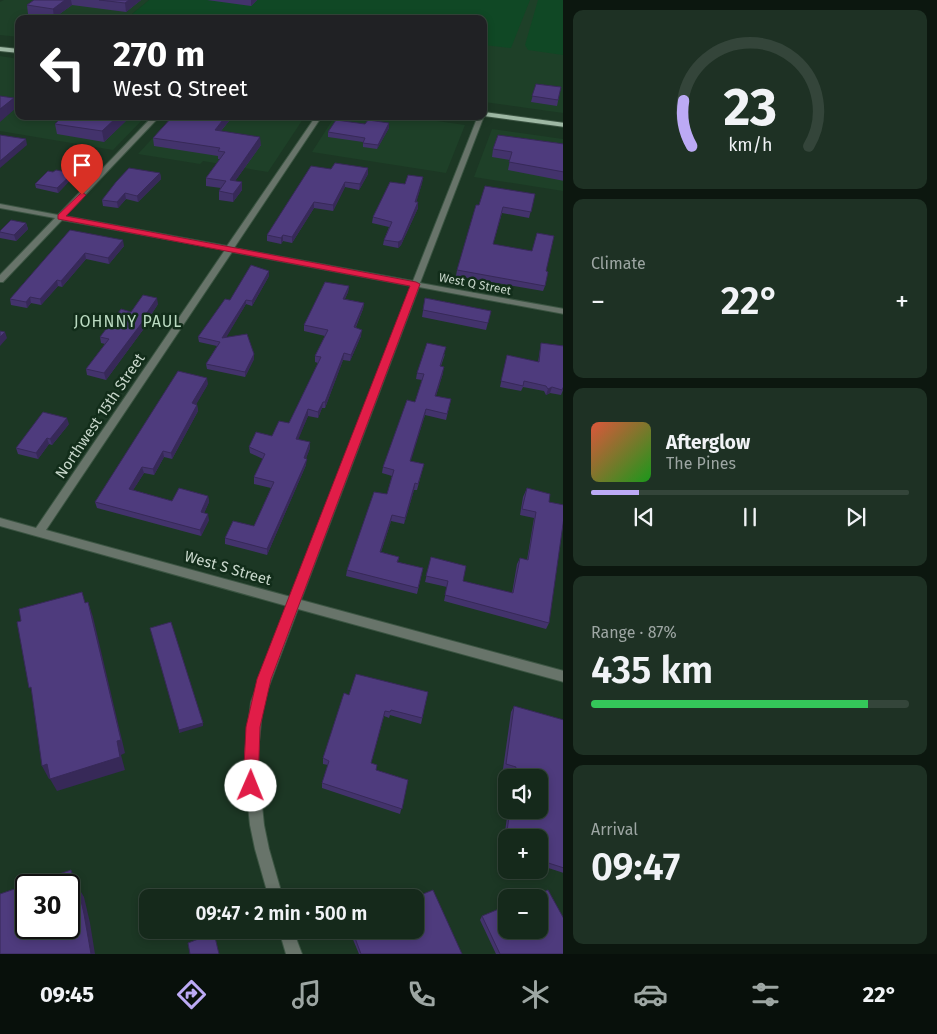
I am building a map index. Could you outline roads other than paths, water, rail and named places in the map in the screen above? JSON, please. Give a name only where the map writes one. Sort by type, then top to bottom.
[{"type":"main road","points":[[0,41],[15,43]]},
{"type":"main road","points":[[0,48],[15,50]]},
{"type":"main road","points":[[487,116],[563,125]]},
{"type":"street","points":[[0,280],[154,120]]},
{"type":"street","name":"Northwest 15th Street","points":[[39,532],[316,120]]},
{"type":"street","points":[[273,889],[268,875],[251,786],[251,748],[257,702],[293,603],[481,120]]},
{"type":"street","name":"West Q Street","points":[[0,206],[563,312]]},
{"type":"street","name":"West S Street","points":[[0,522],[563,677]]},
{"type":"street","points":[[289,939],[294,954]]},
{"type":"district","name":"JOHNNY PAUL","points":[[128,321]]}]
